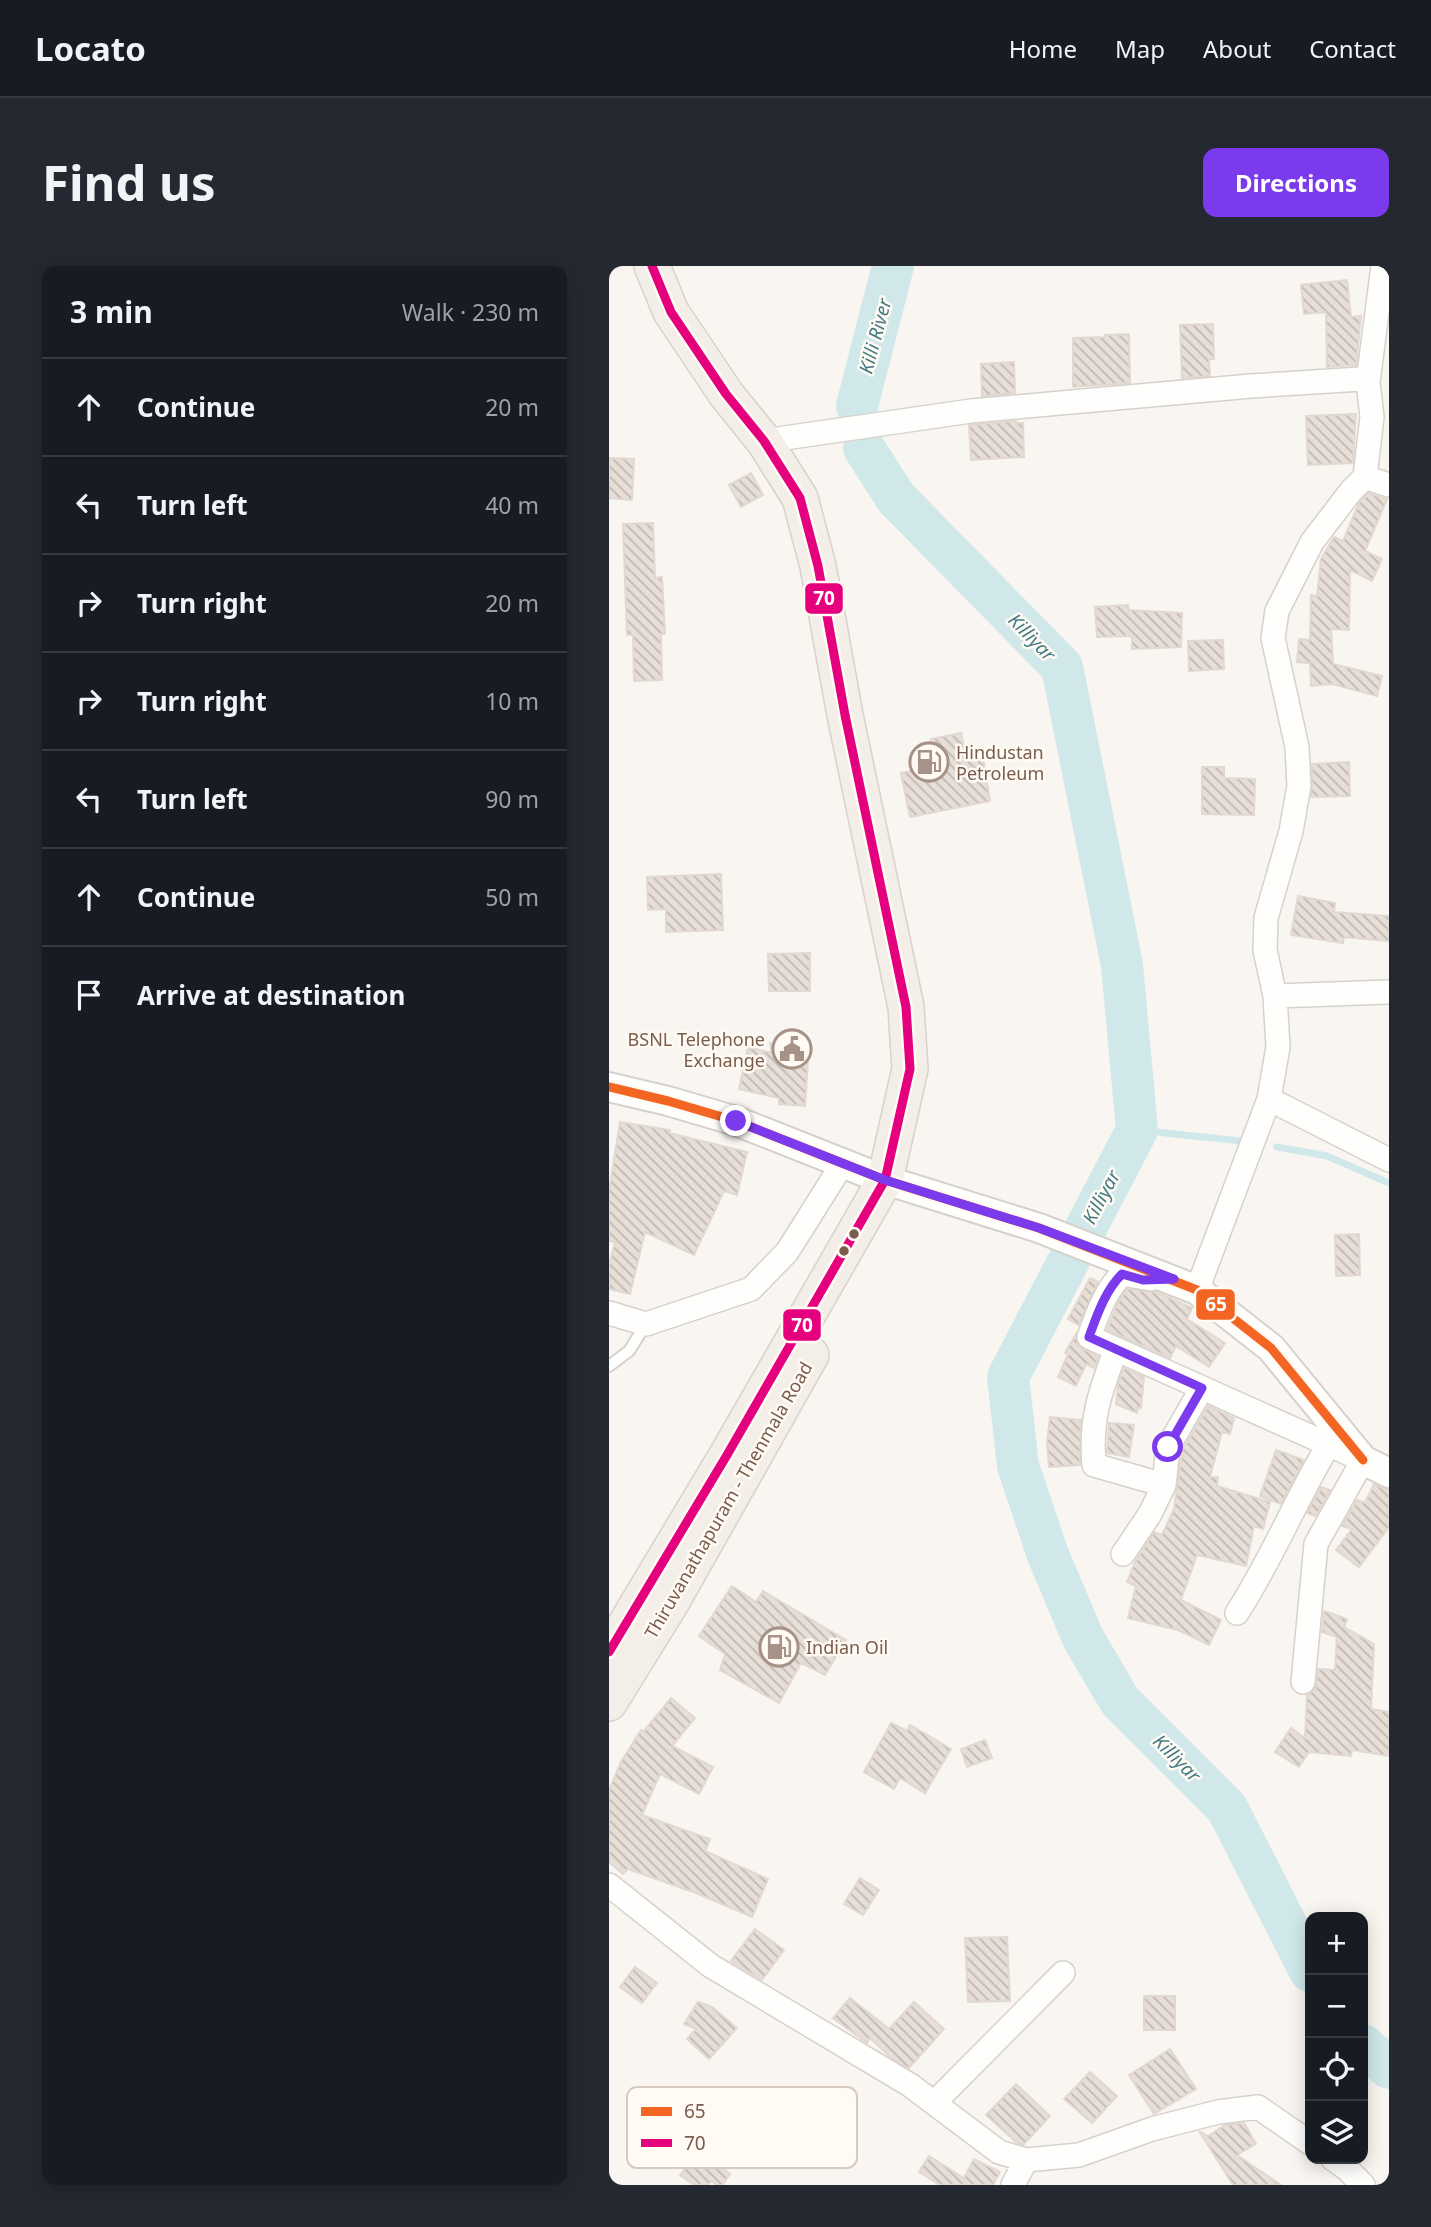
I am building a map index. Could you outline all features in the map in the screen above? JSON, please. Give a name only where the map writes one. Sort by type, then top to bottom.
[{"type":"main road","name":"Thiruvanathapuram - Thenmala Road","points":[[609,1652],[659,1596],[786,1403],[863,1260],[881,1219],[885,1180],[910,1069],[906,1007],[845,715],[818,566],[800,498],[764,441],[726,394],[671,313],[652,266]]},
{"type":"main road","name":"Thiruvanathapuram - Thenmala Road","points":[[609,1703],[659,1596],[885,1180]]},
{"type":"street","points":[[1186,1284],[1263,1113],[1279,1047],[1275,996],[1265,950],[1266,918],[1290,831],[1299,786],[1297,747],[1273,638],[1277,611],[1312,542],[1365,477],[1372,416],[1368,382],[1383,266]]},
{"type":"street","points":[[764,441],[971,411],[1251,387],[1361,379],[1368,382]]},
{"type":"street","points":[[1365,477],[1389,485]]},
{"type":"street","points":[[1275,996],[1389,992]]},
{"type":"street","points":[[609,1087],[736,1121],[885,1180],[1039,1228],[1186,1284],[1271,1348],[1363,1460]]},
{"type":"street","points":[[1263,1113],[1389,1160]]},
{"type":"street","points":[[609,1313],[646,1324],[751,1289],[787,1252],[843,1163]]},
{"type":"street","points":[[1186,1284],[1143,1280],[1122,1274],[1114,1282],[1098,1312],[1089,1337],[1389,1473]]},
{"type":"street","points":[[1116,1349],[1099,1393],[1093,1424],[1091,1435],[1094,1465],[1164,1485]]},
{"type":"street","points":[[1123,1554],[1150,1514],[1164,1485],[1168,1447],[1202,1388]]},
{"type":"street","points":[[1237,1613],[1257,1583],[1305,1485],[1329,1444]]},
{"type":"street","points":[[1303,1682],[1317,1545],[1363,1460]]},
{"type":"street","points":[[609,1885],[711,1966],[910,2085],[999,2152],[1026,2160],[1079,2155],[1152,2129],[1218,2112],[1258,2108],[1305,2140]]},
{"type":"street","points":[[934,2103],[1063,1973]]},
{"type":"street","points":[[1013,2185],[1026,2160]]},
{"type":"street","points":[[1340,2164],[1363,2185]]},
{"type":"lane","points":[[609,1366],[629,1351],[646,1324]]},
{"type":"building","points":[[1347,280],[1351,317],[1361,316],[1356,365],[1327,367],[1326,312],[1304,314],[1301,285]]},
{"type":"building","points":[[1213,324],[1214,359],[1209,359],[1210,376],[1182,378],[1180,325]]},
{"type":"building","points":[[1129,334],[1130,383],[1073,387],[1073,338]]},
{"type":"building","points":[[1014,362],[1015,393],[982,396],[981,364]]},
{"type":"building","points":[[1356,414],[1353,463],[1308,465],[1306,416]]},
{"type":"building","points":[[1016,421],[1023,423],[1024,457],[971,460],[969,425]]},
{"type":"building","points":[[609,458],[634,459],[632,500],[609,498]]},
{"type":"building","points":[[751,473],[763,495],[741,507],[729,485]]},
{"type":"building","points":[[1369,493],[1387,499],[1365,551],[1382,559],[1372,581],[1350,570],[1349,630],[1331,629],[1333,664],[1382,676],[1377,696],[1332,684],[1311,686],[1310,663],[1297,662],[1299,639],[1310,640],[1311,595],[1317,596],[1321,559],[1334,537],[1343,541],[1359,503]]},
{"type":"building","points":[[653,523],[655,578],[662,577],[665,634],[661,634],[662,680],[634,681],[633,635],[627,635],[623,524]]},
{"type":"building","points":[[1128,605],[1129,610],[1182,613],[1181,647],[1132,649],[1132,636],[1097,637],[1095,607]]},
{"type":"building","points":[[1223,640],[1224,669],[1189,671],[1188,641]]},
{"type":"building","points":[[961,733],[967,761],[983,758],[990,801],[910,817],[901,773],[936,766],[931,739]]},
{"type":"building","points":[[1349,762],[1350,796],[1311,797],[1312,764]]},
{"type":"building","points":[[1202,767],[1224,767],[1224,778],[1255,779],[1254,815],[1202,814]]},
{"type":"building","points":[[721,874],[723,930],[666,932],[666,909],[648,910],[647,877]]},
{"type":"building","points":[[1298,896],[1335,903],[1334,912],[1389,916],[1389,941],[1344,937],[1343,943],[1291,935]]},
{"type":"building","points":[[810,953],[810,991],[769,991],[768,954]]},
{"type":"building","points":[[770,1043],[809,1044],[805,1106],[779,1104],[779,1098],[739,1089],[748,1047],[772,1053]]},
{"type":"building","points":[[620,1122],[670,1130],[669,1133],[747,1152],[737,1195],[724,1191],[694,1255],[645,1232],[630,1294],[609,1289],[609,1265],[615,1242],[609,1241],[609,1191]]},
{"type":"building","points":[[1359,1234],[1360,1275],[1336,1276],[1335,1235]]},
{"type":"building","points":[[1090,1278],[1098,1282],[1079,1325],[1068,1319]]},
{"type":"building","points":[[1127,1289],[1156,1292],[1192,1308],[1187,1319],[1225,1343],[1209,1367],[1176,1346],[1170,1358],[1107,1330],[1118,1302]]},
{"type":"building","points":[[1076,1334],[1078,1346],[1098,1357],[1094,1368],[1086,1364],[1076,1386],[1058,1377],[1068,1354],[1065,1353]]},
{"type":"building","points":[[1124,1368],[1144,1377],[1141,1408],[1138,1407],[1137,1413],[1116,1404],[1118,1384]]},
{"type":"building","points":[[1208,1406],[1234,1418],[1230,1434],[1222,1432],[1210,1477],[1218,1477],[1217,1486],[1270,1502],[1263,1529],[1254,1526],[1246,1566],[1197,1555],[1181,1600],[1221,1620],[1209,1645],[1178,1630],[1128,1618],[1136,1586],[1127,1582],[1135,1562],[1154,1532],[1162,1535],[1174,1509],[1182,1451]]},
{"type":"building","points":[[1050,1417],[1081,1420],[1080,1465],[1049,1467],[1047,1442]]},
{"type":"building","points":[[1109,1423],[1134,1425],[1129,1457],[1107,1453]]},
{"type":"building","points":[[1276,1450],[1304,1460],[1281,1504],[1260,1496]]},
{"type":"building","points":[[1374,1484],[1389,1490],[1389,1527],[1359,1567],[1336,1550],[1352,1529],[1342,1526],[1357,1500],[1365,1503]]},
{"type":"building","points":[[1321,1487],[1330,1490],[1316,1516],[1307,1513]]},
{"type":"building","name":"Indian Oil","points":[[732,1586],[756,1602],[763,1591],[846,1640],[825,1675],[801,1663],[779,1703],[720,1670],[725,1654],[699,1636]]},
{"type":"building","points":[[1324,1611],[1347,1619],[1344,1627],[1374,1644],[1371,1709],[1389,1712],[1389,1756],[1352,1750],[1351,1756],[1309,1752],[1299,1767],[1275,1752],[1291,1728],[1305,1738],[1307,1695],[1315,1690],[1318,1669],[1335,1670],[1337,1637],[1322,1632]]},
{"type":"building","points":[[671,1698],[695,1718],[672,1746],[713,1767],[699,1794],[660,1774],[642,1815],[710,1839],[705,1851],[768,1879],[752,1917],[696,1893],[628,1869],[623,1874],[609,1862],[609,1790],[621,1762],[641,1730],[644,1731]]},
{"type":"building","points":[[891,1723],[907,1731],[910,1725],[951,1749],[925,1793],[900,1778],[894,1789],[864,1772]]},
{"type":"building","points":[[985,1740],[992,1758],[967,1767],[961,1749]]},
{"type":"building","points":[[860,1878],[879,1890],[863,1915],[844,1904]]},
{"type":"building","points":[[755,1929],[784,1950],[762,1980],[731,1961]]},
{"type":"building","points":[[1007,1937],[1010,2001],[968,2002],[965,1938]]},
{"type":"building","points":[[635,1967],[657,1983],[642,2003],[620,1987]]},
{"type":"building","points":[[1144,1996],[1175,1996],[1175,2030],[1144,2030]]},
{"type":"building","points":[[850,1998],[889,2029],[914,2002],[944,2029],[909,2068],[891,2058],[870,2038],[867,2043],[833,2018]]},
{"type":"building","points":[[698,2002],[712,2007],[737,2028],[709,2059],[687,2039],[696,2029],[684,2024]]},
{"type":"building","points":[[1170,2049],[1196,2089],[1154,2114],[1129,2075]]},
{"type":"building","points":[[1090,2072],[1117,2096],[1092,2123],[1064,2099]]},
{"type":"building","points":[[1016,2084],[1050,2116],[1023,2145],[986,2115]]},
{"type":"building","points":[[1244,2123],[1256,2144],[1237,2155],[1281,2185],[1233,2185],[1199,2131],[1208,2136],[1225,2125]]},
{"type":"building","points":[[929,2156],[964,2178],[974,2159],[1000,2172],[993,2185],[940,2185],[919,2172]]},
{"type":"building","points":[[686,2168],[722,2168],[730,2174],[722,2185],[711,2181],[708,2185],[694,2185],[680,2175]]},
{"type":"waterway","name":"Killi River","points":[[857,406],[893,266]]},
{"type":"waterway","name":"Killiyar","points":[[864,448],[896,498],[1062,667],[1122,965],[1137,1130],[1008,1377],[1018,1466],[1048,1555],[1083,1638],[1120,1701],[1227,1808],[1305,1961]]},
{"type":"waterway","points":[[1137,1130],[1241,1141]]},
{"type":"waterway","points":[[1277,1147],[1327,1156],[1389,1183]]},
{"type":"waterway","name":"Killiyar","points":[[1368,2049],[1389,2068]]},
{"type":"transit line","name":"70","points":[[609,1652],[727,1455],[885,1180],[910,1069],[906,1007],[845,715],[818,566],[800,498],[764,441],[726,394],[671,312],[652,266]]},
{"type":"transit line","name":"65","points":[[609,1087],[736,1121],[885,1180],[1039,1228],[1197,1290],[1271,1348],[1363,1460]]},
{"type":"place","name":"Hindustan Petroleum","points":[[929,762]]},
{"type":"place","name":"BSNL Telephone Exchange","points":[[792,1049]]},
{"type":"place","name":"Indian Oil","points":[[779,1647]]},
{"type":"route","points":[[736,1121],[885,1180],[1039,1228],[1174,1279],[1143,1280],[1122,1274],[1114,1282],[1098,1312],[1089,1337],[1202,1388],[1168,1447]]}]
